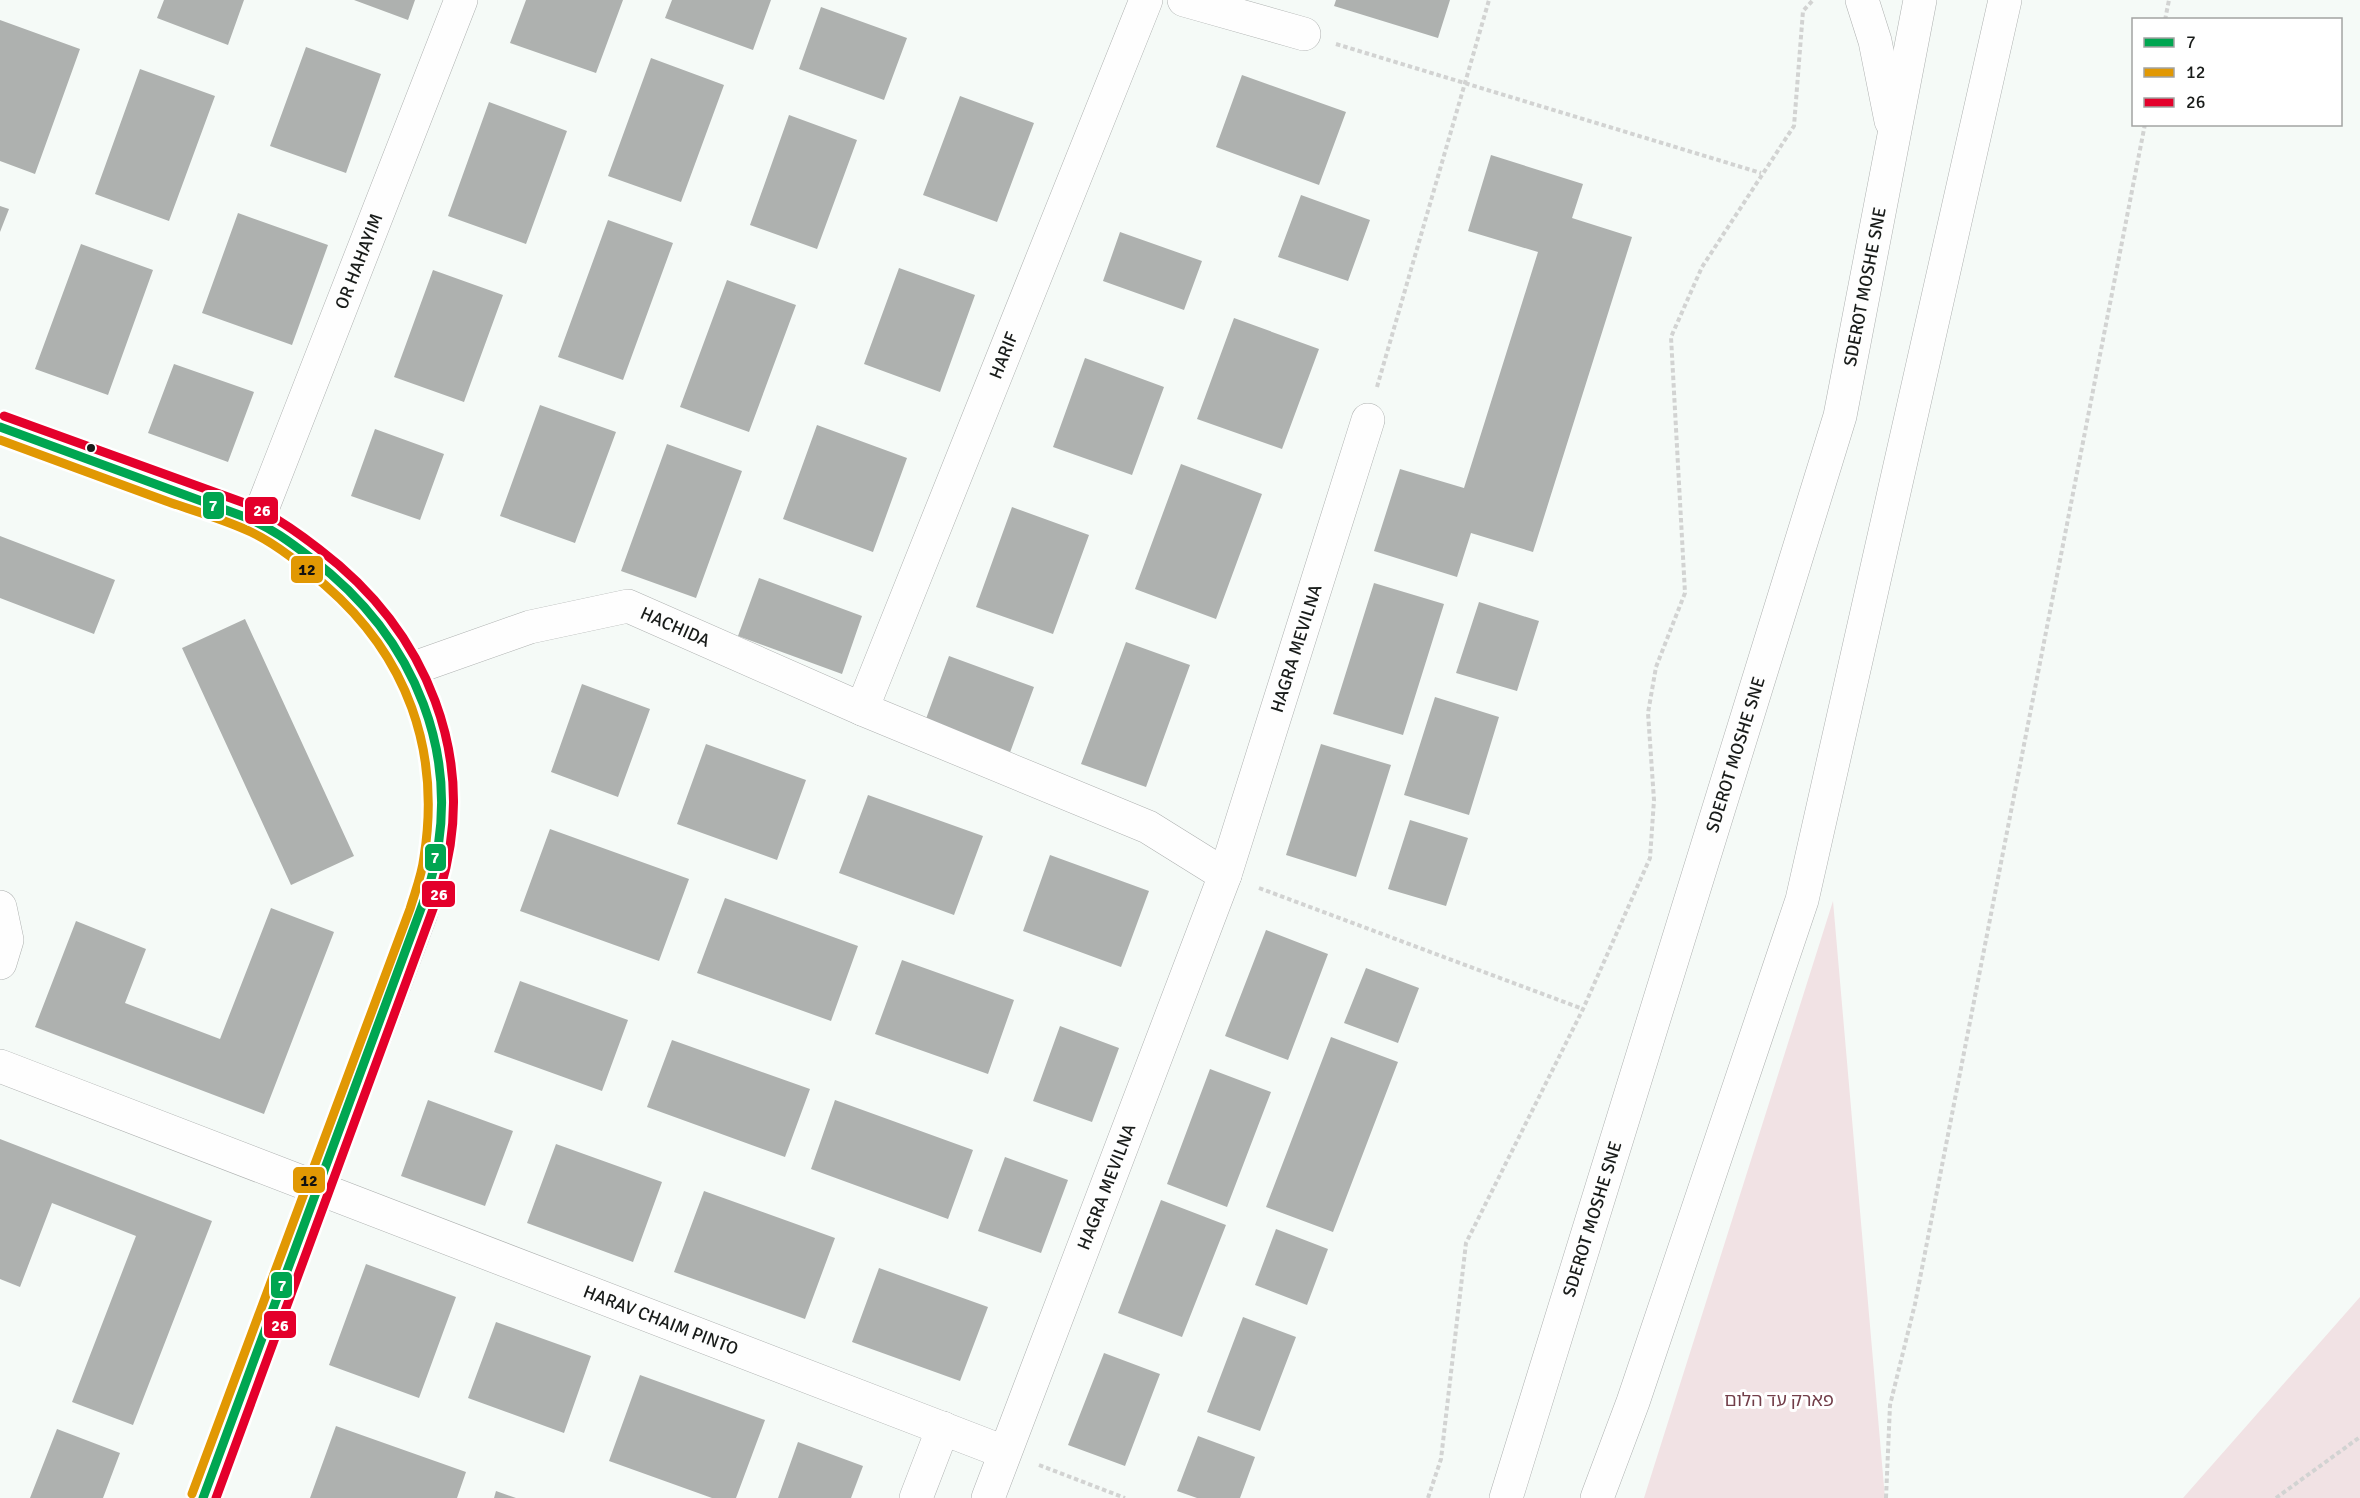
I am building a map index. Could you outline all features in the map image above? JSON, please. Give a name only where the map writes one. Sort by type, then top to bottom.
[{"type":"street","name":"OR HAHAYIM","points":[[257,522],[461,0]]},
{"type":"street","name":"HARIF","points":[[862,709],[1146,0]]},
{"type":"street","points":[[1184,0],[1304,34]]},
{"type":"street","points":[[1862,0],[1875,41],[1894,137]]},
{"type":"street","name":"SDEROT MOSHE SNE","points":[[1506,1498],[1840,416],[1920,0]]},
{"type":"street","points":[[1597,1498],[1633,1402],[1802,900],[2005,0]]},
{"type":"street","name":"HAGRA MEVILNA","points":[[988,1498],[1224,875],[1368,420]]},
{"type":"street","points":[[0,427],[257,522],[302,551],[347,585],[380,624],[411,669],[429,714],[439,765],[441,810],[436,860],[421,913],[203,1498]]},
{"type":"street","name":"HACHIDA","points":[[411,669],[530,627],[628,606],[862,709]]},
{"type":"street","points":[[862,709],[1148,827],[1224,875]]},
{"type":"street","points":[[0,908],[7,940],[0,963]]},
{"type":"street","name":"HARAV CHAIM PINTO","points":[[0,1066],[1004,1452]]},
{"type":"street","points":[[916,1498],[943,1428]]},
{"type":"path","points":[[1368,420],[1489,0]]},
{"type":"path","points":[[1428,1498],[1441,1460],[1466,1243],[1583,1009],[1650,858],[1654,800],[1648,712],[1656,667],[1685,593],[1671,337],[1702,267],[1761,173],[1794,126],[1803,11],[1813,0]]},
{"type":"path","points":[[2165,18],[2169,0]]},
{"type":"path","points":[[1304,34],[1761,173]]},
{"type":"path","points":[[1886,1498],[1890,1405],[1918,1292],[2145,126]]},
{"type":"path","points":[[1224,875],[1583,1009]]},
{"type":"path","points":[[2276,1498],[2360,1437]]},
{"type":"path","points":[[1004,1452],[1125,1498]]},
{"type":"green space","name":"פארק עד הלום","points":[[1833,901],[1885,1498],[1644,1498]]},
{"type":"green space","points":[[2360,1297],[2360,1498],[2183,1498]]},
{"type":"building","points":[[164,0],[244,0],[228,45],[157,18]]},
{"type":"building","points":[[354,0],[415,0],[408,20]]},
{"type":"building","points":[[526,0],[623,0],[596,73],[510,43]]},
{"type":"building","points":[[672,0],[771,0],[753,50],[665,18]]},
{"type":"building","points":[[1336,0],[1450,0],[1438,38],[1334,6]]},
{"type":"building","points":[[821,7],[907,38],[884,100],[799,69]]},
{"type":"building","points":[[0,20],[80,49],[35,174],[0,161]]},
{"type":"building","points":[[306,47],[381,74],[346,173],[270,146]]},
{"type":"building","points":[[651,58],[724,85],[681,202],[608,176]]},
{"type":"building","points":[[140,69],[215,96],[169,221],[95,194]]},
{"type":"building","points":[[1242,75],[1346,112],[1319,185],[1216,147]]},
{"type":"building","points":[[960,96],[1034,123],[997,222],[923,195]]},
{"type":"building","points":[[489,102],[567,131],[526,244],[448,216]]},
{"type":"building","points":[[789,115],[857,140],[817,249],[750,225]]},
{"type":"building","points":[[1491,155],[1583,184],[1572,218],[1632,237],[1533,552],[1471,533],[1457,577],[1374,551],[1400,469],[1464,488],[1538,252],[1468,231]]},
{"type":"building","points":[[1301,195],[1370,220],[1348,281],[1278,257]]},
{"type":"building","points":[[0,206],[9,209],[0,232]]},
{"type":"building","points":[[238,213],[328,245],[292,345],[202,313]]},
{"type":"building","points":[[608,220],[673,243],[623,380],[558,357]]},
{"type":"building","points":[[1120,232],[1202,261],[1184,310],[1103,281]]},
{"type":"building","points":[[81,244],[153,270],[108,395],[35,369]]},
{"type":"building","points":[[899,268],[975,295],[940,392],[864,364]]},
{"type":"building","points":[[433,270],[503,295],[464,402],[394,377]]},
{"type":"building","points":[[727,280],[796,305],[749,432],[680,407]]},
{"type":"building","points":[[1234,318],[1319,349],[1282,449],[1197,419]]},
{"type":"building","points":[[1085,358],[1164,387],[1132,475],[1053,447]]},
{"type":"building","points":[[174,364],[254,392],[228,462],[148,433]]},
{"type":"building","points":[[540,405],[616,432],[575,543],[500,516]]},
{"type":"building","points":[[817,425],[907,458],[873,552],[783,519]]},
{"type":"building","points":[[375,429],[444,454],[420,520],[351,496]]},
{"type":"building","points":[[667,444],[742,471],[696,598],[621,571]]},
{"type":"building","points":[[1181,464],[1262,494],[1216,619],[1135,589]]},
{"type":"building","points":[[1012,507],[1089,535],[1053,634],[976,607]]},
{"type":"building","points":[[0,536],[115,580],[94,634],[0,598]]},
{"type":"building","points":[[759,578],[862,616],[842,674],[738,636]]},
{"type":"building","points":[[1374,583],[1444,604],[1403,735],[1333,714]]},
{"type":"building","points":[[1479,602],[1539,621],[1517,691],[1456,673]]},
{"type":"building","points":[[245,619],[354,856],[291,885],[182,648]]},
{"type":"building","points":[[1126,642],[1190,665],[1146,787],[1081,764]]},
{"type":"building","points":[[949,656],[1034,687],[1008,758],[923,727]]},
{"type":"building","points":[[582,684],[650,709],[618,797],[551,772]]},
{"type":"building","points":[[1435,697],[1499,717],[1469,815],[1404,795]]},
{"type":"building","points":[[706,744],[806,780],[777,860],[677,824]]},
{"type":"building","points":[[1321,744],[1391,765],[1356,877],[1286,855]]},
{"type":"building","points":[[868,795],[983,836],[954,915],[839,873]]},
{"type":"building","points":[[1410,820],[1468,838],[1446,906],[1388,889]]},
{"type":"building","points":[[550,829],[689,879],[659,961],[520,911]]},
{"type":"building","points":[[1050,855],[1149,891],[1121,967],[1023,931]]},
{"type":"building","points":[[725,898],[858,946],[831,1021],[697,973]]},
{"type":"building","points":[[271,908],[334,932],[264,1114],[35,1027],[76,921],[146,949],[125,1003],[220,1039]]},
{"type":"building","points":[[1266,930],[1328,954],[1288,1060],[1225,1036]]},
{"type":"building","points":[[902,960],[1014,1000],[988,1074],[875,1034]]},
{"type":"building","points":[[1366,968],[1419,988],[1398,1043],[1344,1023]]},
{"type":"building","points":[[520,981],[628,1020],[602,1091],[494,1052]]},
{"type":"building","points":[[1060,1026],[1119,1048],[1092,1122],[1033,1101]]},
{"type":"building","points":[[1331,1037],[1398,1062],[1333,1232],[1266,1207]]},
{"type":"building","points":[[672,1040],[810,1089],[785,1157],[647,1107]]},
{"type":"building","points":[[1210,1069],[1271,1092],[1227,1207],[1167,1184]]},
{"type":"building","points":[[428,1100],[513,1131],[485,1206],[401,1176]]},
{"type":"building","points":[[835,1100],[973,1150],[948,1219],[811,1169]]},
{"type":"building","points":[[0,1139],[212,1221],[133,1425],[72,1402],[136,1236],[52,1203],[20,1287],[0,1279]]},
{"type":"building","points":[[556,1144],[662,1182],[633,1262],[527,1223]]},
{"type":"building","points":[[1005,1157],[1068,1180],[1041,1253],[978,1231]]},
{"type":"building","points":[[704,1191],[835,1238],[805,1319],[674,1272]]},
{"type":"building","points":[[1161,1200],[1226,1225],[1182,1337],[1118,1313]]},
{"type":"building","points":[[1276,1229],[1328,1249],[1307,1305],[1255,1285]]},
{"type":"building","points":[[366,1264],[456,1297],[419,1398],[329,1365]]},
{"type":"building","points":[[879,1268],[988,1307],[960,1381],[852,1342]]},
{"type":"building","points":[[1243,1317],[1296,1337],[1260,1431],[1207,1412]]},
{"type":"building","points":[[496,1322],[591,1356],[564,1433],[468,1398]]},
{"type":"building","points":[[1104,1353],[1160,1374],[1125,1466],[1068,1445]]},
{"type":"building","points":[[640,1375],[765,1420],[736,1498],[712,1498],[609,1461]]},
{"type":"building","points":[[336,1426],[466,1472],[457,1498],[310,1498]]},
{"type":"building","points":[[57,1429],[120,1453],[103,1498],[30,1498]]},
{"type":"building","points":[[1198,1436],[1255,1457],[1240,1498],[1197,1498],[1177,1491]]},
{"type":"building","points":[[798,1442],[863,1466],[851,1498],[778,1498]]},
{"type":"building","points":[[496,1491],[516,1498],[494,1498]]},
{"type":"transit line","name":"26","points":[[4,416],[250,505],[277,519],[302,536],[357,582],[389,618],[415,658],[435,701],[448,746],[453,793],[451,841],[440,890],[216,1498]]},
{"type":"transit line","name":"7","points":[[0,427],[245,517],[295,546],[347,590],[379,625],[404,663],[423,704],[436,747],[441,792],[439,839],[429,887],[203,1498]]},
{"type":"transit line","name":"12","points":[[0,440],[230,523],[261,537],[280,549],[325,585],[353,613],[377,642],[397,674],[412,708],[422,743],[427,779],[428,818],[423,864],[418,883],[192,1494]]}]
